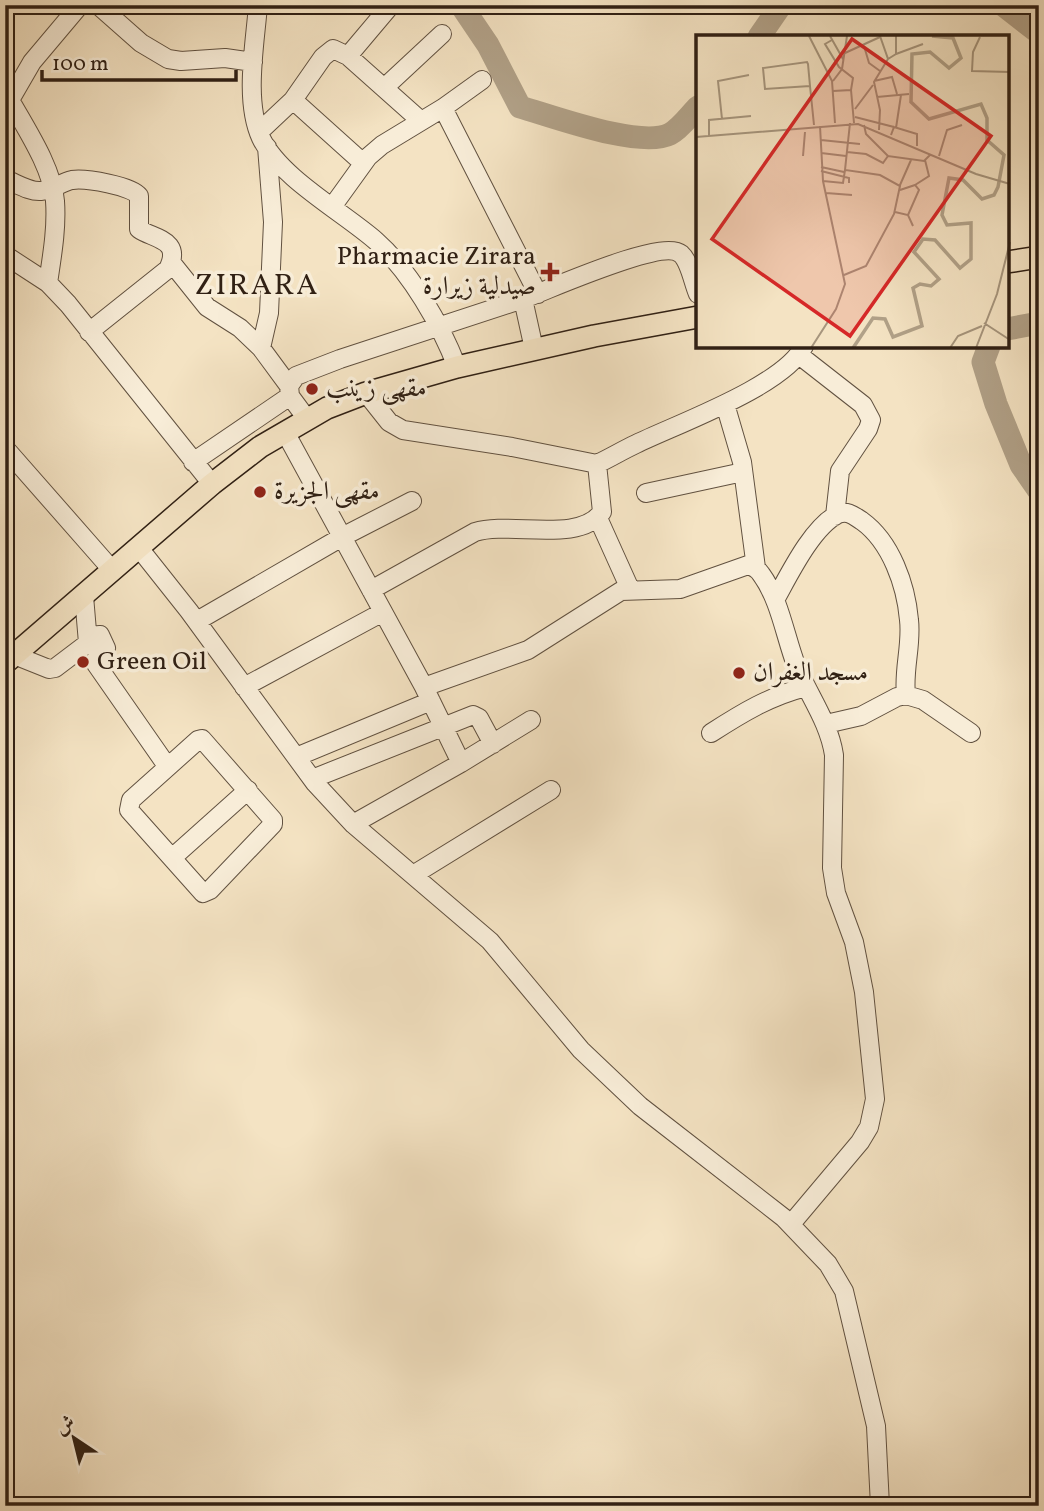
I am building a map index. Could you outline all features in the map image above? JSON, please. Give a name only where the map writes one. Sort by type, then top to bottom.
[{"type":"main road","points":[[1009,262],[1039,257]]},
{"type":"main road","points":[[10,659],[212,484],[307,419],[366,393],[457,367],[696,317]]},
{"type":"street","points":[[48,283],[55,219],[53,187],[8,95],[80,5]]},
{"type":"street","points":[[97,5],[141,43],[168,59],[181,61],[225,58],[253,62]]},
{"type":"street","points":[[258,5],[253,62],[254,106],[263,139],[273,222],[269,313],[261,348]]},
{"type":"street","points":[[348,56],[391,5]]},
{"type":"street","points":[[384,88],[442,34]]},
{"type":"street","points":[[263,139],[330,51],[336,50],[348,56],[421,121]]},
{"type":"street","points":[[332,207],[363,163],[382,145],[443,108],[482,80]]},
{"type":"street","points":[[293,100],[363,163]]},
{"type":"street","points":[[443,108],[531,297],[534,349]]},
{"type":"street","points":[[5,126],[29,135]]},
{"type":"street","points":[[263,139],[298,180],[377,242],[392,258],[438,327],[457,367]]},
{"type":"street","points":[[5,179],[31,190],[42,191],[71,180],[88,180],[133,190],[139,196],[139,229],[165,241],[170,252],[171,262],[168,268],[89,332]]},
{"type":"street","points":[[193,461],[290,391],[293,379],[304,373],[531,297],[598,270],[654,252],[672,250],[680,253],[684,259],[696,289]]},
{"type":"street","points":[[5,255],[48,283],[212,484]]},
{"type":"street","points":[[171,262],[207,307],[240,328],[261,348],[307,419]]},
{"type":"street","points":[[366,393],[389,422],[402,430],[512,447],[597,464],[741,397],[783,369],[802,351],[863,405],[871,420],[868,429],[840,471],[835,516]]},
{"type":"street","points":[[725,404],[743,472],[756,568]]},
{"type":"street","points":[[285,432],[428,694],[461,763]]},
{"type":"street","points":[[5,448],[113,571]]},
{"type":"street","points":[[371,590],[462,538],[490,527],[562,529],[598,518],[602,512],[602,497],[597,464]]},
{"type":"street","points":[[646,493],[743,472]]},
{"type":"street","points":[[197,621],[342,537],[412,501]]},
{"type":"street","points":[[775,600],[805,547],[835,516],[845,512],[853,514],[878,534],[899,575],[909,624],[904,680],[906,695]]},
{"type":"street","points":[[598,518],[629,589]]},
{"type":"street","points":[[139,548],[197,621],[312,779],[353,824],[490,941],[582,1050],[640,1106],[791,1224],[828,1264],[844,1291],[876,1426],[880,1506]]},
{"type":"street","points":[[296,757],[528,650],[607,598],[629,589],[671,590],[748,565],[756,568],[775,600],[796,664],[831,737],[834,755],[833,877],[854,942],[864,992],[876,1099],[871,1120],[860,1142],[791,1224]]},
{"type":"street","points":[[10,659],[49,669],[55,668],[88,643],[84,596]]},
{"type":"street","points":[[244,687],[383,612]]},
{"type":"street","points":[[89,636],[100,635],[107,645],[96,659],[96,664],[167,766]]},
{"type":"street","points":[[711,733],[760,702],[806,687]]},
{"type":"street","points":[[826,724],[861,716],[906,695],[923,700],[971,733]]},
{"type":"street","points":[[312,779],[473,715],[479,718],[493,744]]},
{"type":"street","points":[[353,824],[531,720]]},
{"type":"street","points":[[202,739],[248,790],[270,814],[273,824],[210,890],[202,893],[129,806],[131,800],[167,766],[202,739]]},
{"type":"street","points":[[172,858],[248,790]]},
{"type":"street","points":[[413,874],[551,790]]},
{"type":"waterway","points":[[461,5],[488,45],[520,107],[596,130],[656,138],[674,132],[696,109]]},
{"type":"waterway","points":[[760,35],[781,5]]},
{"type":"waterway","points":[[1003,5],[1039,33]]},
{"type":"waterway","points":[[1009,329],[1039,323]]},
{"type":"waterway","points":[[988,348],[983,362],[996,404],[1021,465],[1039,491]]},
{"type":"place","name":"Pharmacie Zirara صيدلية زيرارة","points":[[550,272]]},
{"type":"place","name":"مقهى زينب","points":[[312,389]]},
{"type":"place","name":"مقهى الجزيرة","points":[[260,492]]},
{"type":"place","name":"Green Oil","points":[[83,662]]},
{"type":"place","name":"مسجد الغفران","points":[[739,673]]},
{"type":"district","name":"ZIRARA","points":[[257,286]]}]
